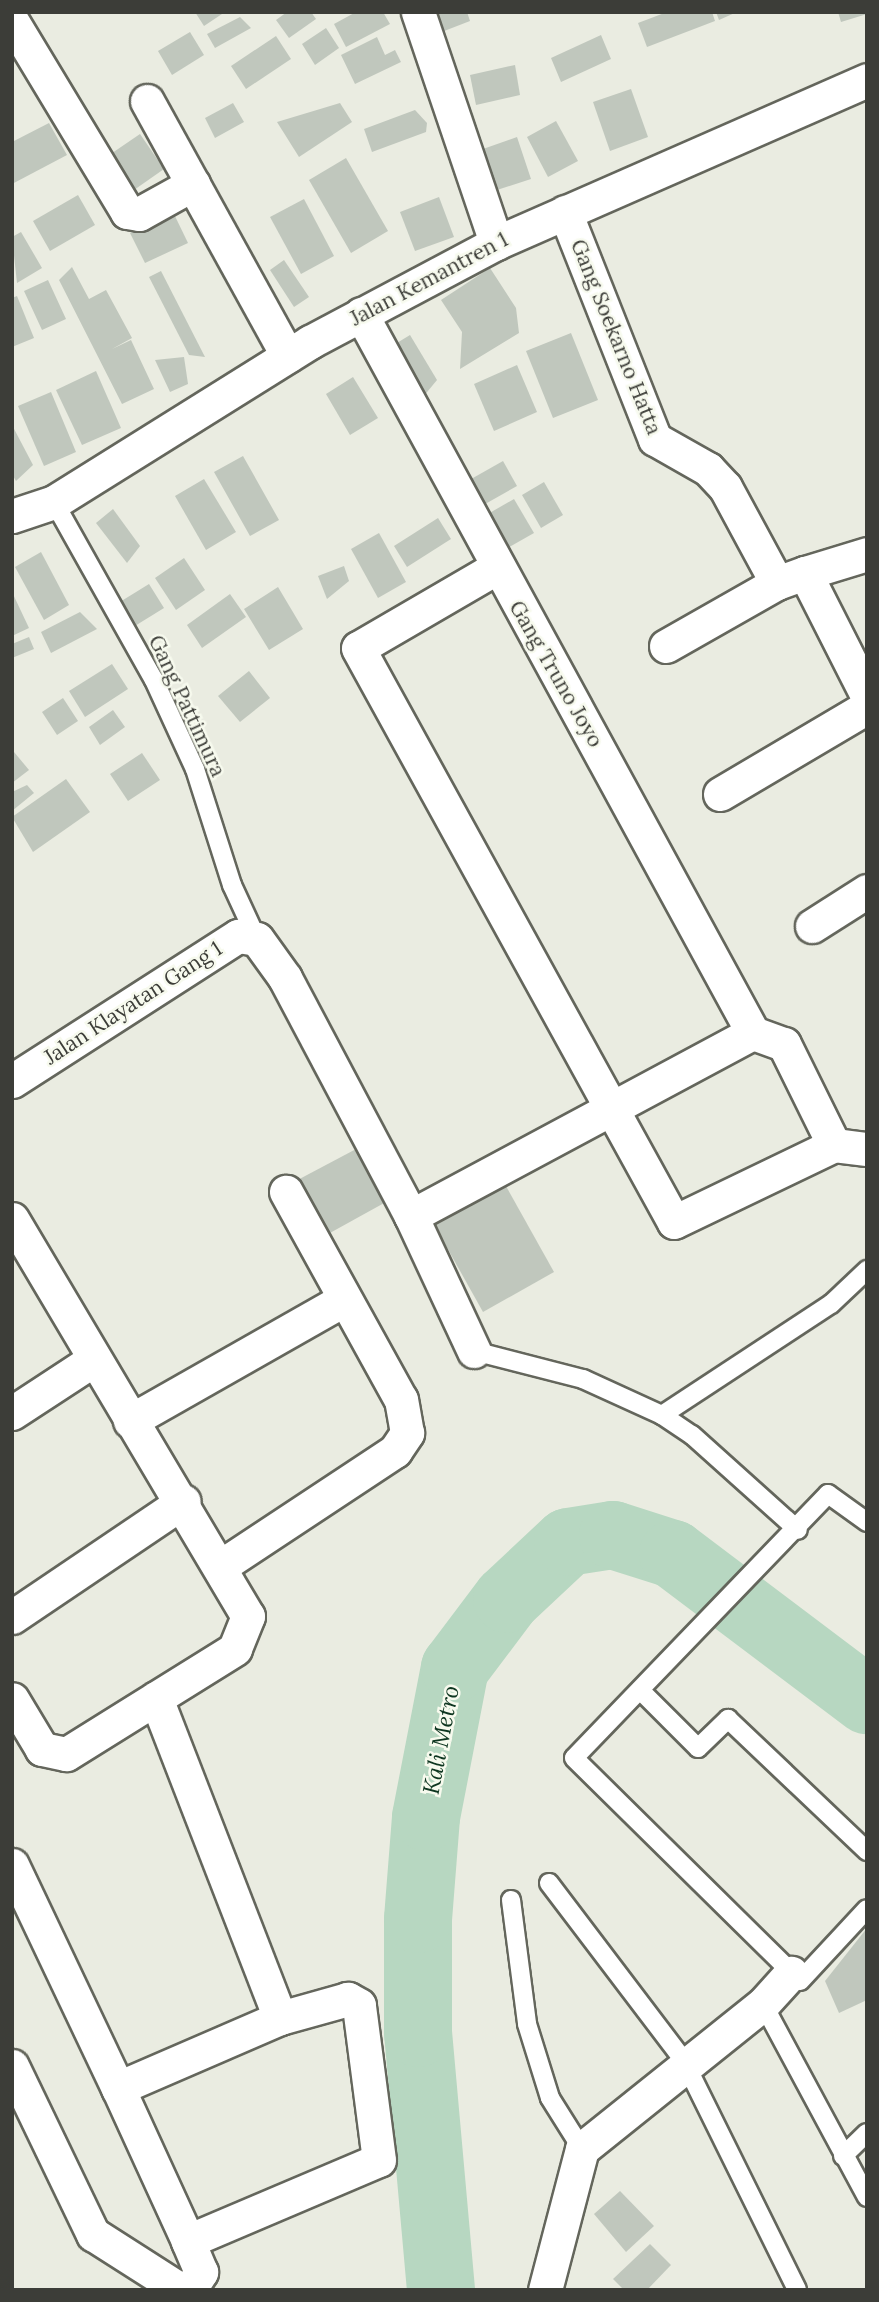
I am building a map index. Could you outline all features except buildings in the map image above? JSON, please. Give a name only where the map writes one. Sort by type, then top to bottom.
[{"type":"street","points":[[418,12],[496,243]]},
{"type":"street","points":[[12,20],[127,212],[139,214],[193,184]]},
{"type":"street","name":"Jalan Kemantren 1","points":[[12,516],[54,502],[288,356],[496,243],[867,80]]},
{"type":"street","points":[[147,101],[288,356]]},
{"type":"street","name":"Gang Soekarno Hatta","points":[[565,212],[655,439],[708,469],[725,487],[791,578],[867,695]]},
{"type":"street","name":"Gang Truno Joyo","points":[[361,314],[495,569],[646,830],[753,1033]]},
{"type":"street","points":[[666,646],[791,578],[867,554]]},
{"type":"street","points":[[495,569],[358,648],[678,1224],[834,1144],[867,1149]]},
{"type":"street","points":[[720,794],[867,707]]},
{"type":"street","points":[[812,926],[867,891]]},
{"type":"street","name":"Jalan Klayatan Gang 1","points":[[12,1081],[238,936],[257,939]]},
{"type":"street","points":[[257,939],[285,978],[411,1216],[474,1351]]},
{"type":"street","points":[[411,1216],[753,1033],[784,1044],[834,1144]]},
{"type":"street","points":[[221,1566],[395,1451],[407,1433],[401,1399],[341,1301],[286,1192]]},
{"type":"street","points":[[12,1219],[130,1421],[184,1501],[248,1616],[242,1639],[156,1698],[66,1754],[42,1749],[12,1699]]},
{"type":"street","points":[[130,1421],[341,1301]]},
{"type":"street","points":[[12,1413],[93,1360]]},
{"type":"street","points":[[12,1617],[184,1501]]},
{"type":"street","points":[[156,1698],[280,2018]]},
{"type":"street","points":[[12,1866],[188,2241],[201,2272],[192,2286],[179,2289],[102,2242],[84,2224],[12,2066]]},
{"type":"street","points":[[545,2290],[582,2149],[684,2062],[763,2004],[792,1973]]},
{"type":"street","points":[[118,2088],[280,2018],[348,1999],[359,2005],[379,2160],[188,2241]]},
{"type":"lane","name":"Gang Pattimura","points":[[54,502],[154,680],[195,769],[232,885],[257,939]]},
{"type":"lane","points":[[662,1415],[831,1304],[867,1270]]},
{"type":"lane","points":[[474,1351],[583,1379],[662,1415],[692,1435],[798,1530]]},
{"type":"lane","points":[[867,1522],[828,1494],[798,1530],[574,1758],[800,1981],[867,1909]]},
{"type":"lane","points":[[640,1690],[698,1748],[728,1719],[867,1851]]},
{"type":"lane","points":[[549,1883],[684,2062],[797,2290]]},
{"type":"lane","points":[[511,1900],[527,2024],[550,2098],[582,2149]]},
{"type":"lane","points":[[763,2004],[867,2197]]},
{"type":"lane","points":[[843,2156],[867,2133]]},
{"type":"waterway","name":"Kali Metro","points":[[441,2290],[418,2033],[418,1919],[426,1817],[455,1668],[507,1599],[568,1542],[613,1535],[673,1554],[867,1700]]}]
